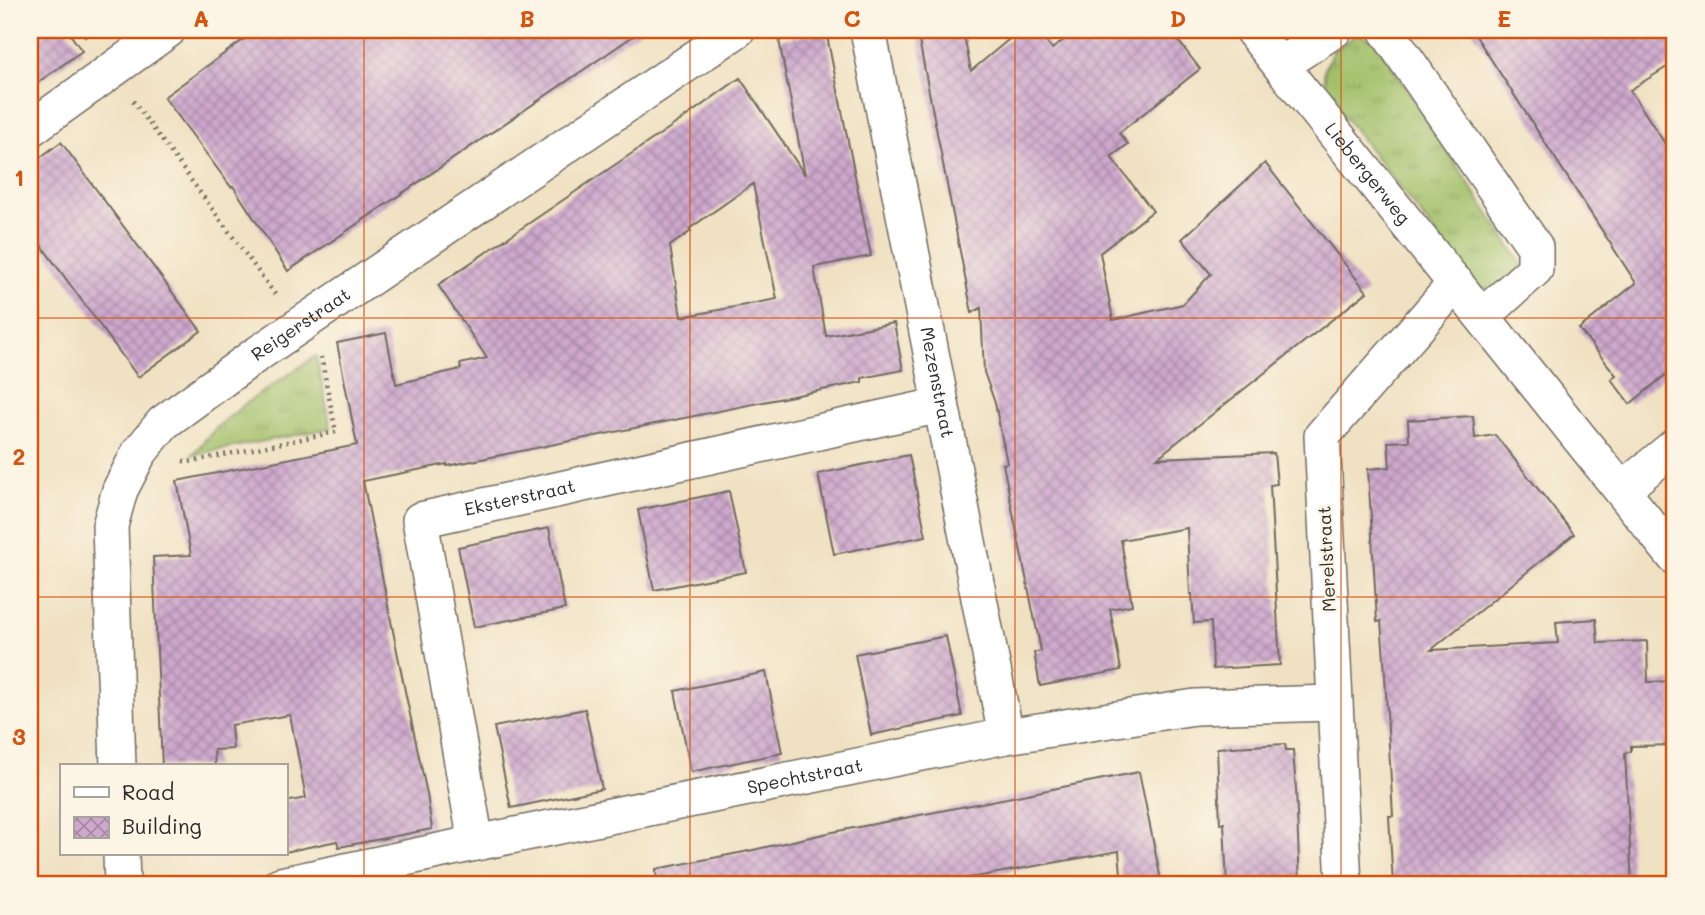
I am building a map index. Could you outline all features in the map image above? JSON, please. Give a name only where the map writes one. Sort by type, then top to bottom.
[{"type":"street","points":[[30,129],[168,30]]},
{"type":"street","name":"Reigerstraat","points":[[118,764],[110,526],[120,490],[139,453],[163,422],[253,357],[737,30]]},
{"type":"street","name":"Mezenstraat","points":[[868,30],[1006,736]]},
{"type":"street","name":"Liebergerweg","points":[[1252,30],[1675,556]]},
{"type":"street","points":[[1280,65],[1334,30]]},
{"type":"street","points":[[1386,30],[1535,247],[1535,269],[1483,316]]},
{"type":"street","name":"Merelstraat","points":[[1344,885],[1322,436],[1456,284]]},
{"type":"street","name":"Eksterstraat","points":[[476,843],[420,520],[942,405]]},
{"type":"street","points":[[1622,490],[1675,446]]},
{"type":"street","name":"Spechtstraat","points":[[280,885],[1006,736],[1195,707],[1334,703]]},
{"type":"street","points":[[121,856],[122,885]]},
{"type":"path","points":[[110,71],[299,327],[320,348],[336,432],[189,462],[139,453]]},
{"type":"green space","points":[[1358,34],[1376,42],[1523,266],[1500,288],[1478,288],[1326,93],[1324,71],[1333,51]]},
{"type":"green space","points":[[316,356],[331,428],[192,455],[216,428],[245,404]]},
{"type":"building","points":[[30,30],[67,30],[82,51],[30,88]]},
{"type":"building","points":[[257,30],[642,30],[288,271],[233,186],[231,187],[164,97]]},
{"type":"building","points":[[917,30],[963,30],[971,71],[1020,30],[1036,30],[1052,49],[1077,30],[1170,30],[1200,69],[1119,133],[1128,144],[1111,157],[1153,211],[1100,253],[1113,320],[1183,304],[1211,274],[1182,239],[1265,163],[1367,292],[1157,458],[1274,453],[1277,484],[1270,485],[1280,665],[1213,669],[1211,622],[1194,623],[1187,528],[1121,540],[1132,605],[1110,609],[1121,670],[1040,686],[1034,653],[1041,651],[1003,464],[1007,463],[995,403],[984,372],[981,308],[972,313]]},
{"type":"building","points":[[1472,30],[1675,30],[1675,62],[1630,90],[1675,159],[1675,367],[1630,404],[1611,379],[1616,375],[1579,329],[1636,283]]},
{"type":"building","points":[[826,31],[871,256],[814,267],[826,336],[894,323],[903,370],[862,378],[862,382],[363,481],[432,829],[339,847],[337,841],[287,852],[287,802],[306,798],[290,715],[231,725],[233,749],[214,750],[215,764],[162,764],[153,557],[191,555],[177,481],[357,445],[337,343],[386,333],[396,384],[461,369],[460,364],[487,358],[438,285],[740,78],[805,175],[779,40]],"holes":[[[753,184],[777,299],[681,317],[670,246],[691,231],[689,229]]]},
{"type":"building","points":[[61,142],[201,331],[138,377],[30,230],[30,165]]},
{"type":"building","points":[[1473,416],[1475,438],[1495,435],[1574,534],[1431,650],[1558,643],[1556,622],[1596,619],[1598,643],[1647,641],[1648,682],[1672,681],[1675,745],[1631,746],[1631,752],[1625,753],[1632,885],[1393,885],[1389,816],[1393,816],[1384,659],[1381,621],[1377,622],[1368,469],[1390,467],[1388,442],[1409,441],[1408,420]]},
{"type":"building","points":[[909,455],[926,536],[834,554],[818,474]]},
{"type":"building","points":[[729,491],[746,572],[654,590],[638,510]]},
{"type":"building","points":[[549,528],[565,609],[474,627],[458,547]]},
{"type":"building","points":[[946,636],[962,716],[871,735],[855,654]]},
{"type":"building","points":[[766,672],[782,753],[691,772],[675,691]]},
{"type":"building","points":[[585,709],[602,789],[511,808],[494,727]]},
{"type":"building","points":[[1285,744],[1286,750],[1293,750],[1300,885],[1227,885],[1224,823],[1220,824],[1217,748]]},
{"type":"building","points":[[1139,772],[1162,885],[1122,885],[1119,851],[953,881],[953,885],[657,885],[656,869]]}]
